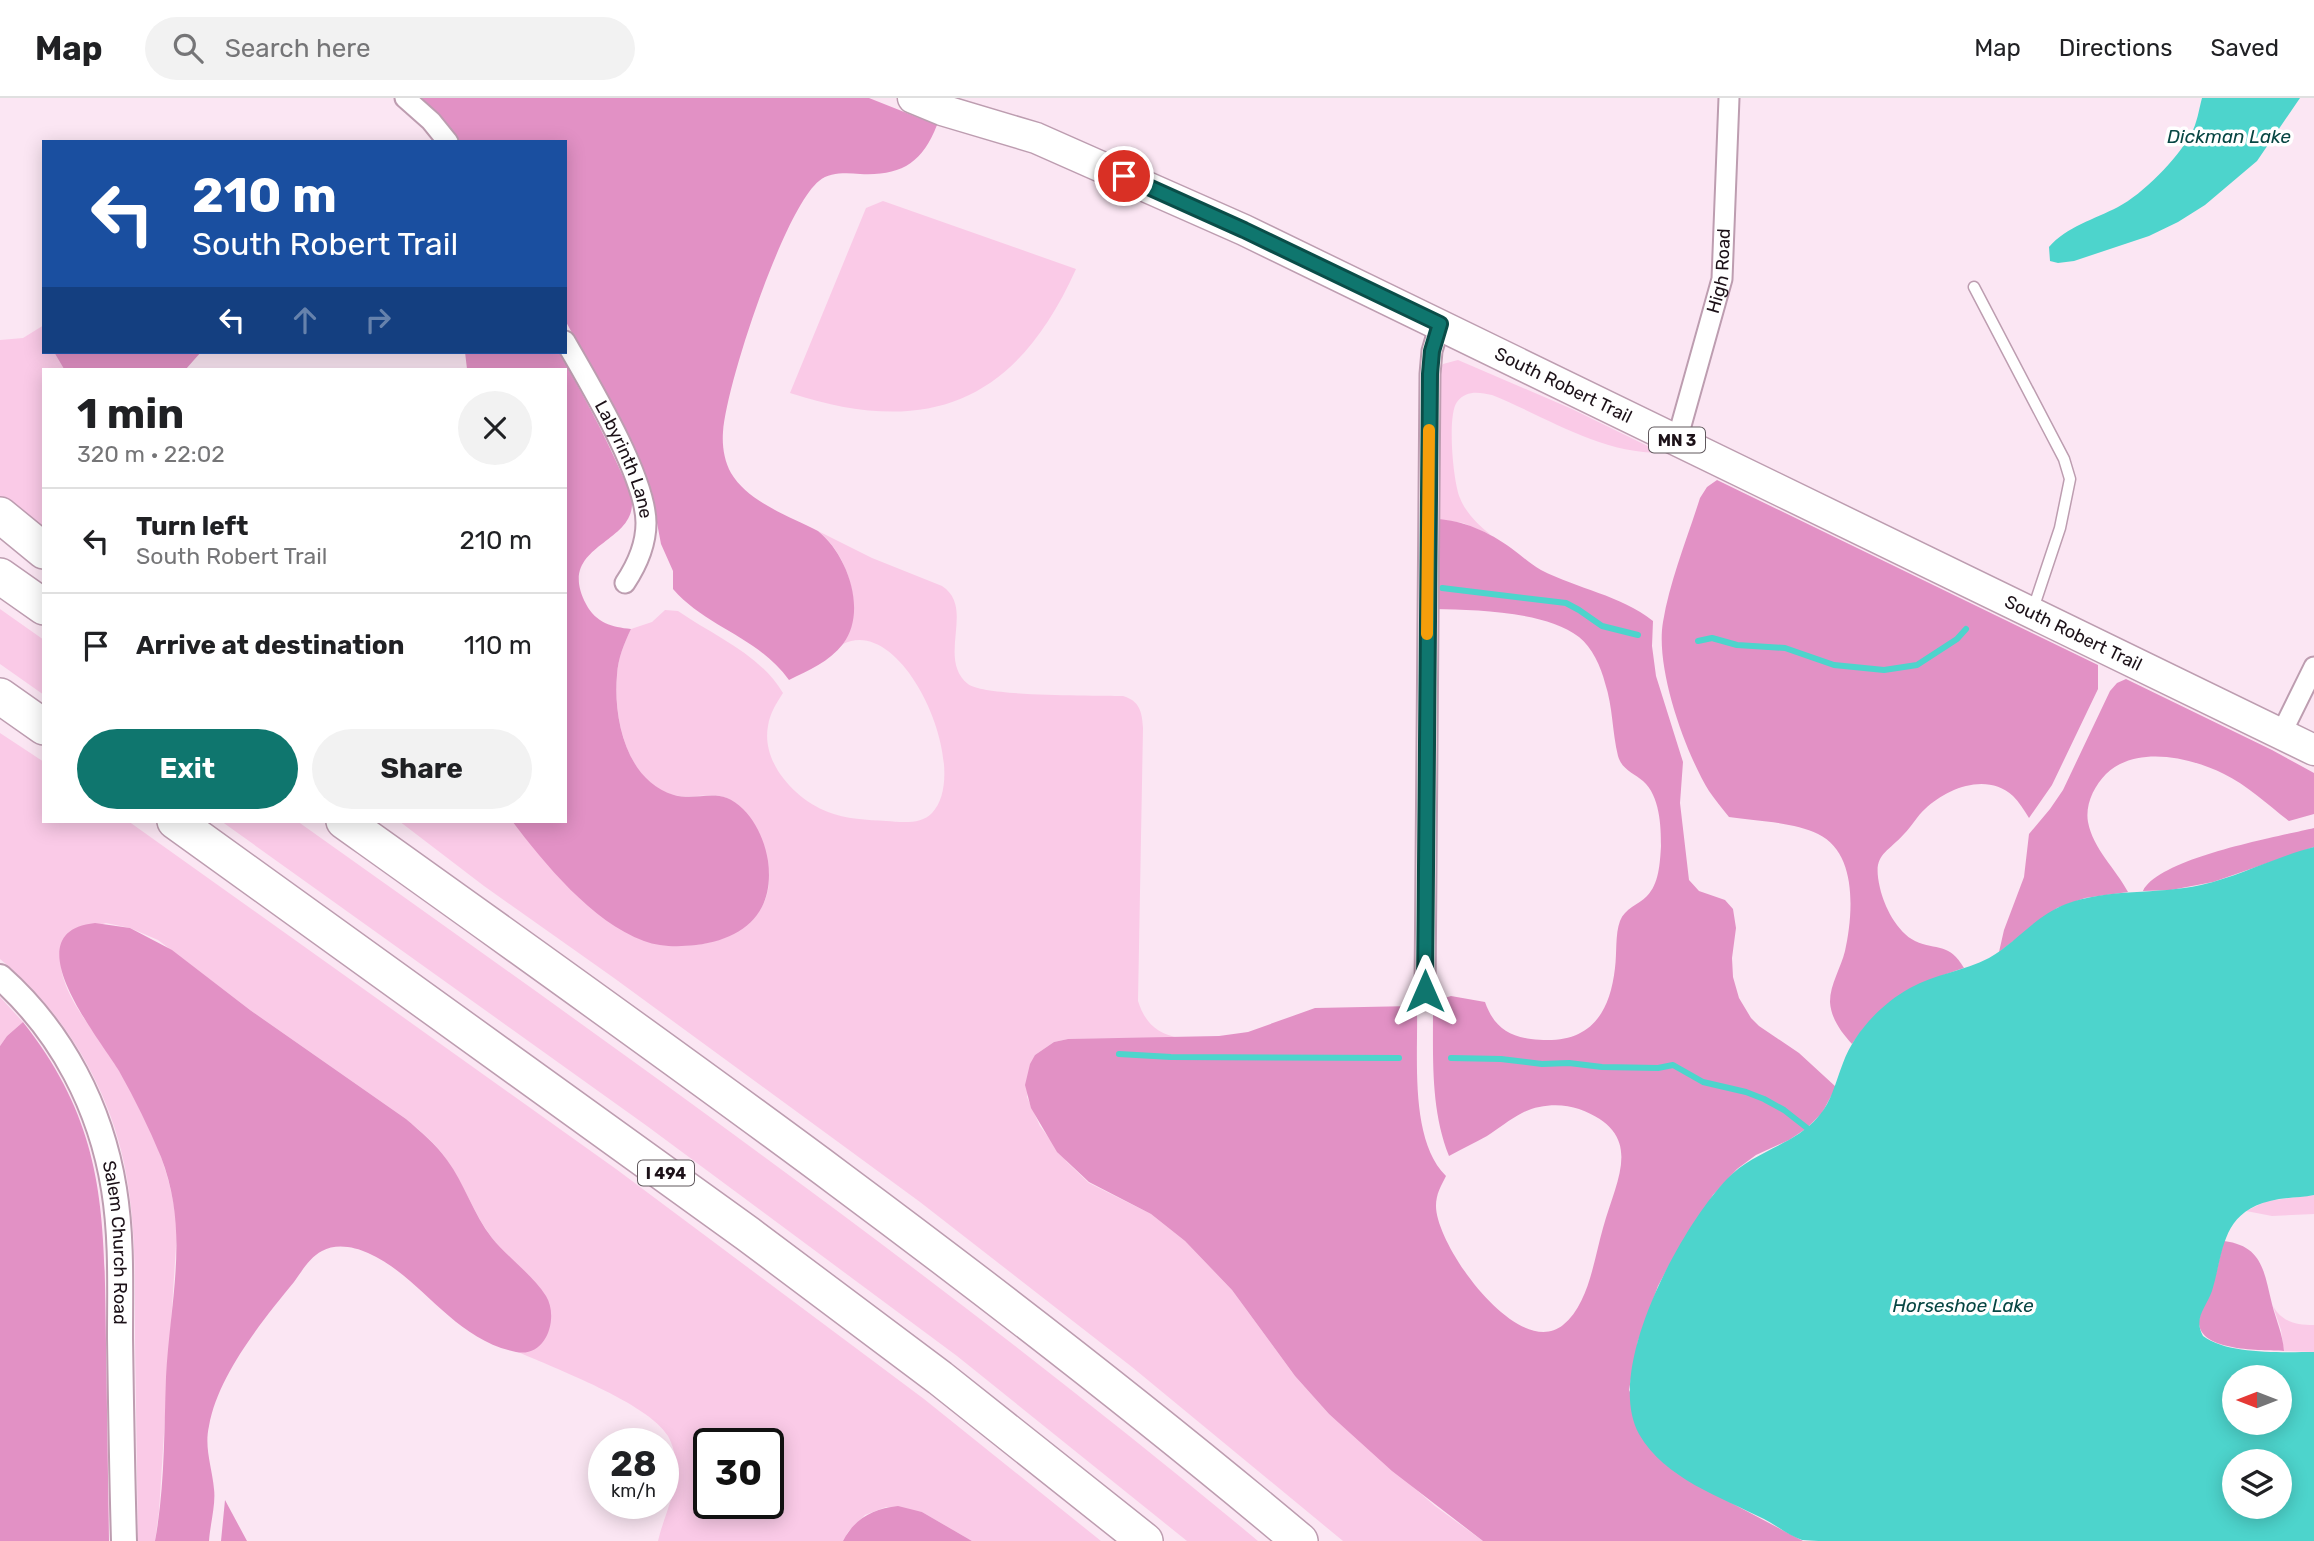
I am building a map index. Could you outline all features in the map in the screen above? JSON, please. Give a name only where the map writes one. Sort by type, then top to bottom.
[{"type":"highway","points":[[0,514],[42,549]]},
{"type":"highway","points":[[0,576],[42,606]]},
{"type":"highway","points":[[0,696],[42,726]]},
{"type":"highway","points":[[0,705],[42,732]]},
{"type":"highway","name":"I 494","points":[[178,823],[769,1249],[940,1378],[1145,1541]]},
{"type":"highway","points":[[347,823],[718,1089],[934,1248],[1125,1398],[1300,1541]]},
{"type":"highway","points":[[368,823],[468,909]]},
{"type":"main road","name":"South Robert Trail","points":[[913,98],[943,110],[1036,138],[1244,230],[2314,750]]},
{"type":"main road","name":"South Robert Trail","points":[[972,98],[1036,138]]},
{"type":"street","points":[[405,98],[431,121],[446,140]]},
{"type":"street","name":"High Road","points":[[1677,440],[1722,279],[1729,98]]},
{"type":"street","points":[[1425,991],[1430,374],[1432,351],[1440,324]]},
{"type":"street","name":"Labyrinth Lane","points":[[567,345],[615,434],[644,503],[646,522],[642,549],[625,583]]},
{"type":"street","points":[[2281,734],[2314,667]]},
{"type":"street","name":"Salem Church Road","points":[[0,977],[34,1013],[71,1064],[95,1116],[110,1166],[119,1243],[124,1541]]},
{"type":"lane","points":[[1974,287],[2064,459],[2070,479],[2060,528],[2032,613]]},
{"type":"shaded area","points":[[422,98],[869,98],[937,125],[924,149],[908,165],[887,173],[844,173],[828,176],[819,181],[805,198],[774,260],[759,299],[745,339],[727,409],[723,432],[724,453],[731,473],[738,483],[758,500],[818,531],[838,554],[845,568],[854,600],[854,616],[843,644],[825,661],[789,680],[762,653],[701,613],[673,589],[673,571],[661,544],[651,491],[624,429],[567,324],[567,140],[459,140]]},
{"type":"shaded area","points":[[883,201],[1076,269],[1052,315],[1025,351],[996,379],[962,398],[925,409],[884,411],[839,406],[790,393],[866,208]]},
{"type":"shaded area","points":[[42,326],[42,354],[55,354],[63,368],[42,368],[42,533],[0,498],[0,340],[23,338]]},
{"type":"shaded area","points":[[55,354],[199,354],[187,368],[63,368]]},
{"type":"shaded area","points":[[465,354],[560,354],[626,483],[632,502],[629,516],[621,528],[587,557],[580,569],[579,584],[586,604],[595,616],[611,625],[631,629],[619,663],[617,709],[626,746],[644,776],[658,788],[674,795],[726,798],[748,814],[760,833],[768,861],[766,895],[753,920],[728,937],[696,945],[670,946],[650,943],[625,932],[570,890],[514,823],[567,823],[567,368],[467,368]]},
{"type":"shaded area","points":[[1458,360],[1572,409],[1662,453],[1617,447],[1596,441],[1492,395],[1469,394],[1457,402],[1452,420],[1455,478],[1457,490],[1466,509],[1491,535],[1463,523],[1436,519],[1438,371],[1443,364]]},
{"type":"shaded area","points":[[1717,480],[2098,665],[2098,689],[2052,785],[2029,818],[2015,798],[2003,789],[1980,784],[1956,789],[1934,801],[1882,856],[1878,868],[1880,888],[1897,925],[1915,941],[1953,954],[1964,968],[1930,980],[1901,996],[1875,1016],[1852,1044],[1835,1020],[1830,1002],[1845,951],[1850,920],[1850,886],[1840,855],[1831,843],[1808,830],[1786,824],[1729,817],[1709,791],[1691,755],[1668,685],[1662,641],[1666,606],[1700,498],[1707,487]]},
{"type":"shaded area","points":[[1436,519],[1466,524],[1485,532],[1541,570],[1613,598],[1653,621],[1652,646],[1656,676],[1683,762],[1680,803],[1689,880],[1699,891],[1725,900],[1733,909],[1736,928],[1732,958],[1733,977],[1739,998],[1751,1018],[1799,1053],[1836,1087],[1822,1113],[1807,1128],[1789,1140],[1756,1155],[1737,1169],[1713,1195],[1658,1286],[1638,1341],[1629,1390],[1665,1464],[1688,1480],[1803,1541],[1483,1541],[1392,1471],[1329,1414],[1295,1376],[1232,1290],[1185,1241],[1151,1214],[1089,1182],[1057,1152],[1031,1108],[1025,1085],[1030,1064],[1035,1055],[1054,1042],[1068,1039],[1219,1036],[1248,1032],[1315,1008],[1413,1006],[1417,1013],[1417,1076],[1421,1121],[1434,1161],[1446,1176],[1436,1206],[1450,1247],[1464,1271],[1483,1294],[1503,1314],[1524,1327],[1545,1332],[1563,1325],[1572,1316],[1585,1293],[1615,1191],[1621,1159],[1620,1144],[1613,1131],[1600,1119],[1572,1107],[1550,1105],[1522,1113],[1449,1156],[1436,1104],[1433,1013],[1438,1000],[1451,996],[1485,1002],[1492,1017],[1502,1028],[1531,1039],[1566,1038],[1591,1026],[1607,1002],[1612,986],[1620,921],[1628,910],[1647,896],[1656,879],[1661,846],[1658,812],[1649,787],[1620,761],[1610,701],[1603,677],[1584,641],[1565,628],[1529,617],[1490,611],[1435,609]]},
{"type":"shaded area","points":[[818,531],[872,558],[942,586],[952,595],[957,620],[955,661],[959,673],[968,684],[978,688],[1017,693],[1123,696],[1137,704],[1143,728],[1138,1001],[1153,1026],[1165,1034],[1180,1038],[1068,1039],[1054,1042],[1035,1055],[1027,1097],[1040,1126],[1067,1162],[1089,1183],[1151,1214],[1185,1241],[1232,1290],[1295,1376],[1329,1414],[1435,1506],[1483,1541],[1343,1541],[1132,1367],[920,1202],[484,886],[402,823],[514,823],[551,868],[583,900],[614,924],[653,943],[693,945],[725,937],[740,930],[762,908],[769,875],[750,822],[740,807],[724,797],[674,795],[658,788],[634,763],[621,728],[616,692],[624,646],[631,629],[652,622],[665,610],[678,611],[735,647],[773,679],[783,693],[769,721],[767,740],[770,753],[783,778],[804,799],[828,812],[849,818],[904,822],[927,817],[932,813],[942,792],[944,764],[938,732],[926,701],[909,673],[888,651],[866,641],[843,644],[850,630],[853,600],[845,568],[829,541]]},
{"type":"shaded area","points":[[0,609],[42,639],[42,694],[0,664]]},
{"type":"shaded area","points":[[2126,679],[2314,773],[2314,814],[2289,821],[2233,779],[2210,768],[2180,759],[2148,757],[2132,759],[2118,765],[2098,784],[2091,796],[2087,816],[2095,841],[2128,892],[2085,898],[2057,908],[1999,952],[2004,930],[2024,877],[2029,834],[2063,790],[2110,691],[2117,683]]},
{"type":"shaded area","points":[[0,733],[42,761],[42,823],[131,823],[616,1169],[924,1399],[1101,1541],[972,1541],[922,1512],[886,1507],[865,1515],[843,1541],[658,1541],[664,1519],[679,1519],[679,1428],[661,1428],[641,1411],[621,1399],[518,1352],[526,1352],[551,1314],[548,1303],[535,1282],[492,1238],[439,1150],[406,1119],[250,1010],[158,940],[130,928],[106,923],[68,934],[62,951],[62,975],[73,1000],[121,1073],[154,1138],[169,1184],[177,1230],[159,1511],[155,1541],[138,1541],[134,1243],[128,1185],[122,1152],[100,1090],[85,1060],[47,1006],[0,959]]},
{"type":"shaded area","points":[[224,823],[300,823],[663,1083],[905,1261],[1142,1446],[1258,1541],[1187,1541],[957,1356],[647,1126]]},
{"type":"shaded area","points":[[2314,828],[2314,847],[2213,882],[2171,890],[2143,891],[2153,879],[2194,859]]},
{"type":"shaded area","points":[[95,923],[130,928],[172,950],[250,1010],[406,1119],[443,1154],[485,1229],[535,1281],[550,1305],[550,1325],[543,1342],[536,1349],[516,1352],[493,1345],[473,1334],[404,1276],[368,1253],[339,1247],[318,1254],[268,1314],[243,1350],[231,1368],[214,1407],[207,1442],[214,1495],[209,1541],[155,1541],[162,1480],[166,1377],[176,1266],[175,1212],[170,1185],[147,1124],[119,1071],[81,1013],[60,966],[60,946],[71,931]]},
{"type":"shaded area","points":[[0,997],[23,1022],[0,1046]]},
{"type":"shaded area","points":[[23,1022],[51,1061],[71,1099],[86,1137],[95,1175],[104,1254],[109,1541],[0,1541],[0,1046]]},
{"type":"shaded area","points":[[2314,1195],[2314,1214],[2272,1216],[2246,1211],[2267,1201]]},
{"type":"shaded area","points":[[2224,1241],[2247,1248],[2260,1262],[2284,1351],[2219,1344],[2201,1330],[2199,1320],[2202,1308],[2210,1294]]},
{"type":"shaded area","points":[[2273,1306],[2290,1322],[2314,1325],[2314,1352],[2284,1351]]},
{"type":"shaded area","points":[[225,1500],[247,1541],[221,1541]]},
{"type":"shaded area","points":[[898,1506],[922,1512],[972,1541],[843,1541],[853,1526],[866,1516]]},
{"type":"water","name":"Dickman Lake","points":[[2202,98],[2300,98],[2257,161],[2205,205],[2149,236],[2074,261],[2050,261],[2049,247],[2056,240],[2128,201],[2168,165],[2193,130]]},
{"type":"water","name":"Horseshoe Lake","points":[[2314,847],[2314,1195],[2276,1200],[2254,1207],[2242,1214],[2233,1224],[2199,1324],[2203,1336],[2227,1347],[2272,1352],[2314,1352],[2314,1541],[1802,1540],[1695,1485],[1663,1463],[1639,1434],[1631,1406],[1631,1373],[1639,1337],[1652,1300],[1689,1230],[1727,1179],[1737,1169],[1797,1135],[1823,1111],[1848,1052],[1870,1020],[1889,1002],[1920,983],[1989,958],[2035,922],[2066,904],[2099,896],[2184,888],[2230,877]]},
{"type":"waterway","points":[[1442,588],[1566,603],[1602,626],[1638,635]]},
{"type":"waterway","points":[[1698,641],[1712,638],[1737,645],[1785,648],[1834,665],[1884,670],[1917,665],[1957,639],[1966,629]]},
{"type":"waterway","points":[[1119,1054],[1171,1057],[1399,1058]]},
{"type":"waterway","points":[[1451,1058],[1602,1067],[1658,1068],[1673,1065],[1703,1082],[1764,1099],[1807,1128]]},
{"type":"slow traffic","points":[[1427,634],[1429,430]]},
{"type":"route","points":[[1124,176],[1440,324],[1432,351],[1430,374],[1425,991]]}]
